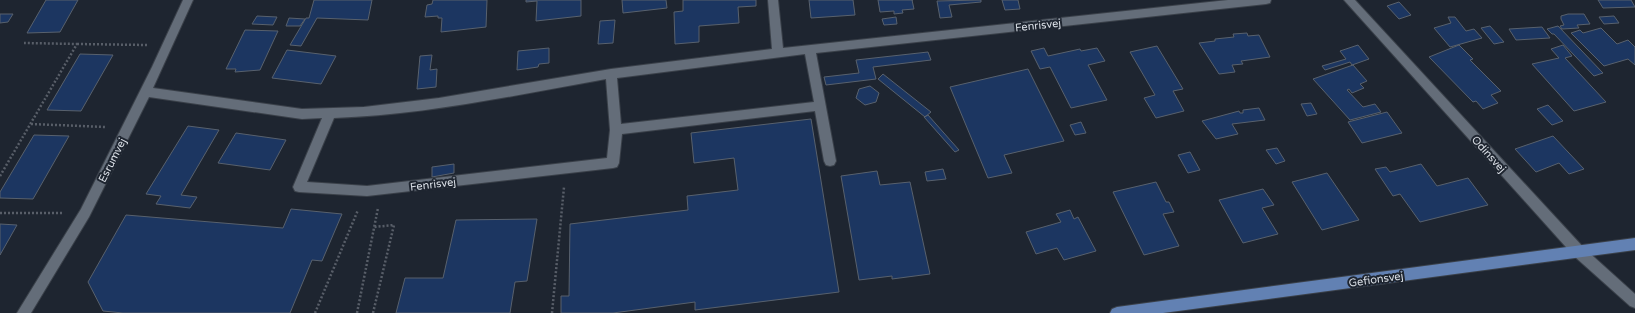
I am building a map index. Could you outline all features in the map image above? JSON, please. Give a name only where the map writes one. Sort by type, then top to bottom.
[{"type":"main road","name":"Gefionsvej","points":[[1117,313],[1635,244]]},
{"type":"street","name":"Esrumvej","points":[[24,313],[85,213],[128,128],[188,0]]},
{"type":"street","points":[[773,0],[778,53]]},
{"type":"street","name":"Fenrisvej","points":[[145,92],[302,114],[364,112],[439,103],[611,74],[778,53],[1266,0]]},
{"type":"street","name":"Odinsvej","points":[[1348,0],[1579,252],[1635,302]]},
{"type":"street","points":[[810,50],[830,161]]},
{"type":"street","name":"Fenrisvej","points":[[330,113],[299,187],[367,191],[382,190],[613,163],[616,130],[611,74]]},
{"type":"street","points":[[616,130],[820,106]]},
{"type":"path","points":[[24,43],[168,45]]},
{"type":"path","points":[[0,176],[77,44]]},
{"type":"path","points":[[31,124],[128,128]]},
{"type":"path","points":[[552,313],[566,169]]},
{"type":"path","points":[[357,313],[382,190]]},
{"type":"path","points":[[0,213],[85,213]]},
{"type":"path","points":[[315,313],[356,217]]},
{"type":"path","points":[[373,313],[394,226],[374,226]]},
{"type":"building","points":[[46,0],[78,0],[60,32],[27,33]]},
{"type":"building","points":[[314,0],[372,0],[368,20],[317,18],[301,46],[290,45],[306,18],[309,18]]},
{"type":"building","points":[[433,0],[487,0],[486,27],[441,32],[442,18],[438,18],[438,16],[425,17],[427,5],[432,4]]},
{"type":"building","points":[[526,0],[581,0],[581,16],[536,21],[537,1],[526,2]]},
{"type":"building","points":[[622,0],[666,0],[667,8],[623,13]]},
{"type":"building","points":[[683,0],[756,0],[756,6],[738,7],[739,23],[699,26],[699,42],[675,44],[674,12],[683,11]]},
{"type":"building","points":[[809,0],[853,0],[855,15],[811,18]]},
{"type":"building","points":[[878,0],[912,0],[914,9],[902,10],[903,13],[894,14],[894,11],[880,12]]},
{"type":"building","points":[[981,0],[981,2],[949,5],[952,17],[940,18],[937,1]]},
{"type":"building","points":[[1002,0],[1018,0],[1020,9],[1005,10]]},
{"type":"building","points":[[1598,0],[1631,0],[1635,7],[1603,8]]},
{"type":"building","points":[[1399,2],[1411,15],[1399,19],[1387,6]]},
{"type":"building","points":[[0,14],[13,14],[8,22],[0,23]]},
{"type":"building","points":[[1568,14],[1584,14],[1590,24],[1577,25],[1579,28],[1562,29],[1560,26],[1564,25],[1561,16]]},
{"type":"building","points":[[257,16],[277,17],[273,25],[252,24]]},
{"type":"building","points":[[1614,16],[1619,23],[1604,24],[1599,17]]},
{"type":"building","points":[[896,17],[897,24],[884,25],[882,19]]},
{"type":"building","points":[[1448,17],[1455,17],[1466,31],[1474,29],[1482,38],[1450,47],[1434,28],[1451,23]]},
{"type":"building","points":[[289,18],[305,19],[300,26],[286,26]]},
{"type":"building","points":[[615,20],[613,43],[598,44],[600,21]]},
{"type":"building","points":[[1490,26],[1504,42],[1494,44],[1481,28]]},
{"type":"building","points":[[1558,26],[1603,73],[1594,76],[1554,34],[1547,29]]},
{"type":"building","points":[[1542,27],[1550,38],[1516,40],[1509,29]]},
{"type":"building","points":[[1601,28],[1617,44],[1628,40],[1635,47],[1635,65],[1628,59],[1604,66],[1571,33],[1580,30],[1583,33]]},
{"type":"building","points":[[245,30],[278,31],[260,70],[235,72],[236,69],[226,69]]},
{"type":"building","points":[[1247,33],[1248,36],[1259,35],[1270,57],[1241,61],[1243,64],[1232,65],[1235,72],[1219,74],[1199,43],[1215,41],[1215,39],[1234,37],[1233,34]]},
{"type":"building","points":[[1358,45],[1369,59],[1352,65],[1350,62],[1325,70],[1322,66],[1346,59],[1340,51]]},
{"type":"building","points":[[1459,45],[1473,59],[1470,60],[1501,91],[1491,95],[1498,103],[1483,109],[1476,101],[1473,102],[1429,57]]},
{"type":"building","points":[[1563,45],[1572,56],[1565,58],[1606,102],[1574,111],[1532,64],[1559,58],[1551,49]]},
{"type":"building","points":[[1157,46],[1183,89],[1173,91],[1184,111],[1156,118],[1144,98],[1155,95],[1130,52]]},
{"type":"building","points":[[549,48],[549,63],[539,64],[538,67],[517,70],[518,51]]},
{"type":"building","points":[[1044,48],[1048,56],[1080,49],[1081,51],[1097,48],[1105,61],[1088,65],[1107,100],[1071,108],[1050,67],[1040,69],[1031,51]]},
{"type":"building","points":[[287,50],[336,56],[321,84],[272,78]]},
{"type":"building","points":[[928,52],[931,60],[873,67],[876,79],[826,85],[824,77],[859,73],[856,60]]},
{"type":"building","points":[[80,54],[113,55],[81,111],[47,110]]},
{"type":"building","points":[[432,55],[430,70],[437,69],[436,87],[417,89],[420,56]]},
{"type":"building","points":[[1353,65],[1367,81],[1360,84],[1364,88],[1352,93],[1349,89],[1347,90],[1363,107],[1375,104],[1381,112],[1350,120],[1313,79]]},
{"type":"building","points":[[1028,69],[1064,141],[1004,155],[1012,173],[988,178],[950,87]]},
{"type":"building","points":[[883,74],[931,112],[925,117],[878,79]]},
{"type":"building","points":[[870,86],[879,93],[876,102],[865,105],[856,98],[859,89]]},
{"type":"building","points":[[1311,103],[1317,114],[1307,116],[1301,104]]},
{"type":"building","points":[[1548,105],[1563,121],[1552,125],[1537,109]]},
{"type":"building","points":[[1259,108],[1265,120],[1232,124],[1238,134],[1216,139],[1202,121],[1239,111],[1240,113],[1243,113],[1243,110]]},
{"type":"building","points":[[1387,112],[1402,133],[1362,143],[1348,122]]},
{"type":"building","points":[[928,115],[959,150],[955,152],[924,117]]},
{"type":"building","points":[[811,119],[839,292],[695,310],[695,302],[613,313],[561,313],[561,296],[569,296],[570,224],[688,210],[687,196],[738,190],[734,158],[694,163],[691,133]]},
{"type":"building","points":[[1081,122],[1086,133],[1075,135],[1070,125]]},
{"type":"building","points":[[188,126],[219,130],[181,195],[197,197],[190,208],[156,204],[161,196],[146,194]]},
{"type":"building","points":[[236,133],[286,140],[270,170],[218,163]]},
{"type":"building","points":[[34,135],[69,136],[33,199],[0,198],[0,192]]},
{"type":"building","points":[[1553,136],[1584,169],[1569,174],[1559,163],[1536,172],[1515,149]]},
{"type":"building","points":[[1277,148],[1285,161],[1276,164],[1266,150]]},
{"type":"building","points":[[1190,152],[1200,170],[1188,173],[1178,155]]},
{"type":"building","points":[[454,164],[454,173],[432,177],[432,167]]},
{"type":"building","points":[[1421,164],[1437,186],[1468,178],[1488,205],[1420,222],[1400,194],[1393,196],[1375,169],[1386,167],[1390,172]]},
{"type":"building","points":[[943,169],[946,179],[927,181],[925,172]]},
{"type":"building","points":[[877,171],[880,185],[910,182],[930,274],[892,279],[892,276],[859,280],[841,176]]},
{"type":"building","points":[[1327,173],[1359,220],[1322,230],[1292,182]]},
{"type":"building","points":[[1156,182],[1166,202],[1169,202],[1174,212],[1163,214],[1179,246],[1144,255],[1113,192]]},
{"type":"building","points":[[1263,189],[1274,205],[1262,208],[1278,234],[1243,243],[1219,200]]},
{"type":"building","points":[[291,209],[342,214],[322,261],[312,260],[290,313],[123,313],[103,311],[88,282],[126,215],[283,228]]},
{"type":"building","points":[[1070,210],[1074,219],[1078,217],[1096,251],[1064,260],[1057,248],[1036,254],[1026,232],[1061,222],[1056,214]]},
{"type":"building","points":[[537,219],[527,281],[515,282],[510,313],[396,313],[405,278],[443,278],[456,220]]},
{"type":"building","points":[[0,224],[17,225],[0,255]]}]
